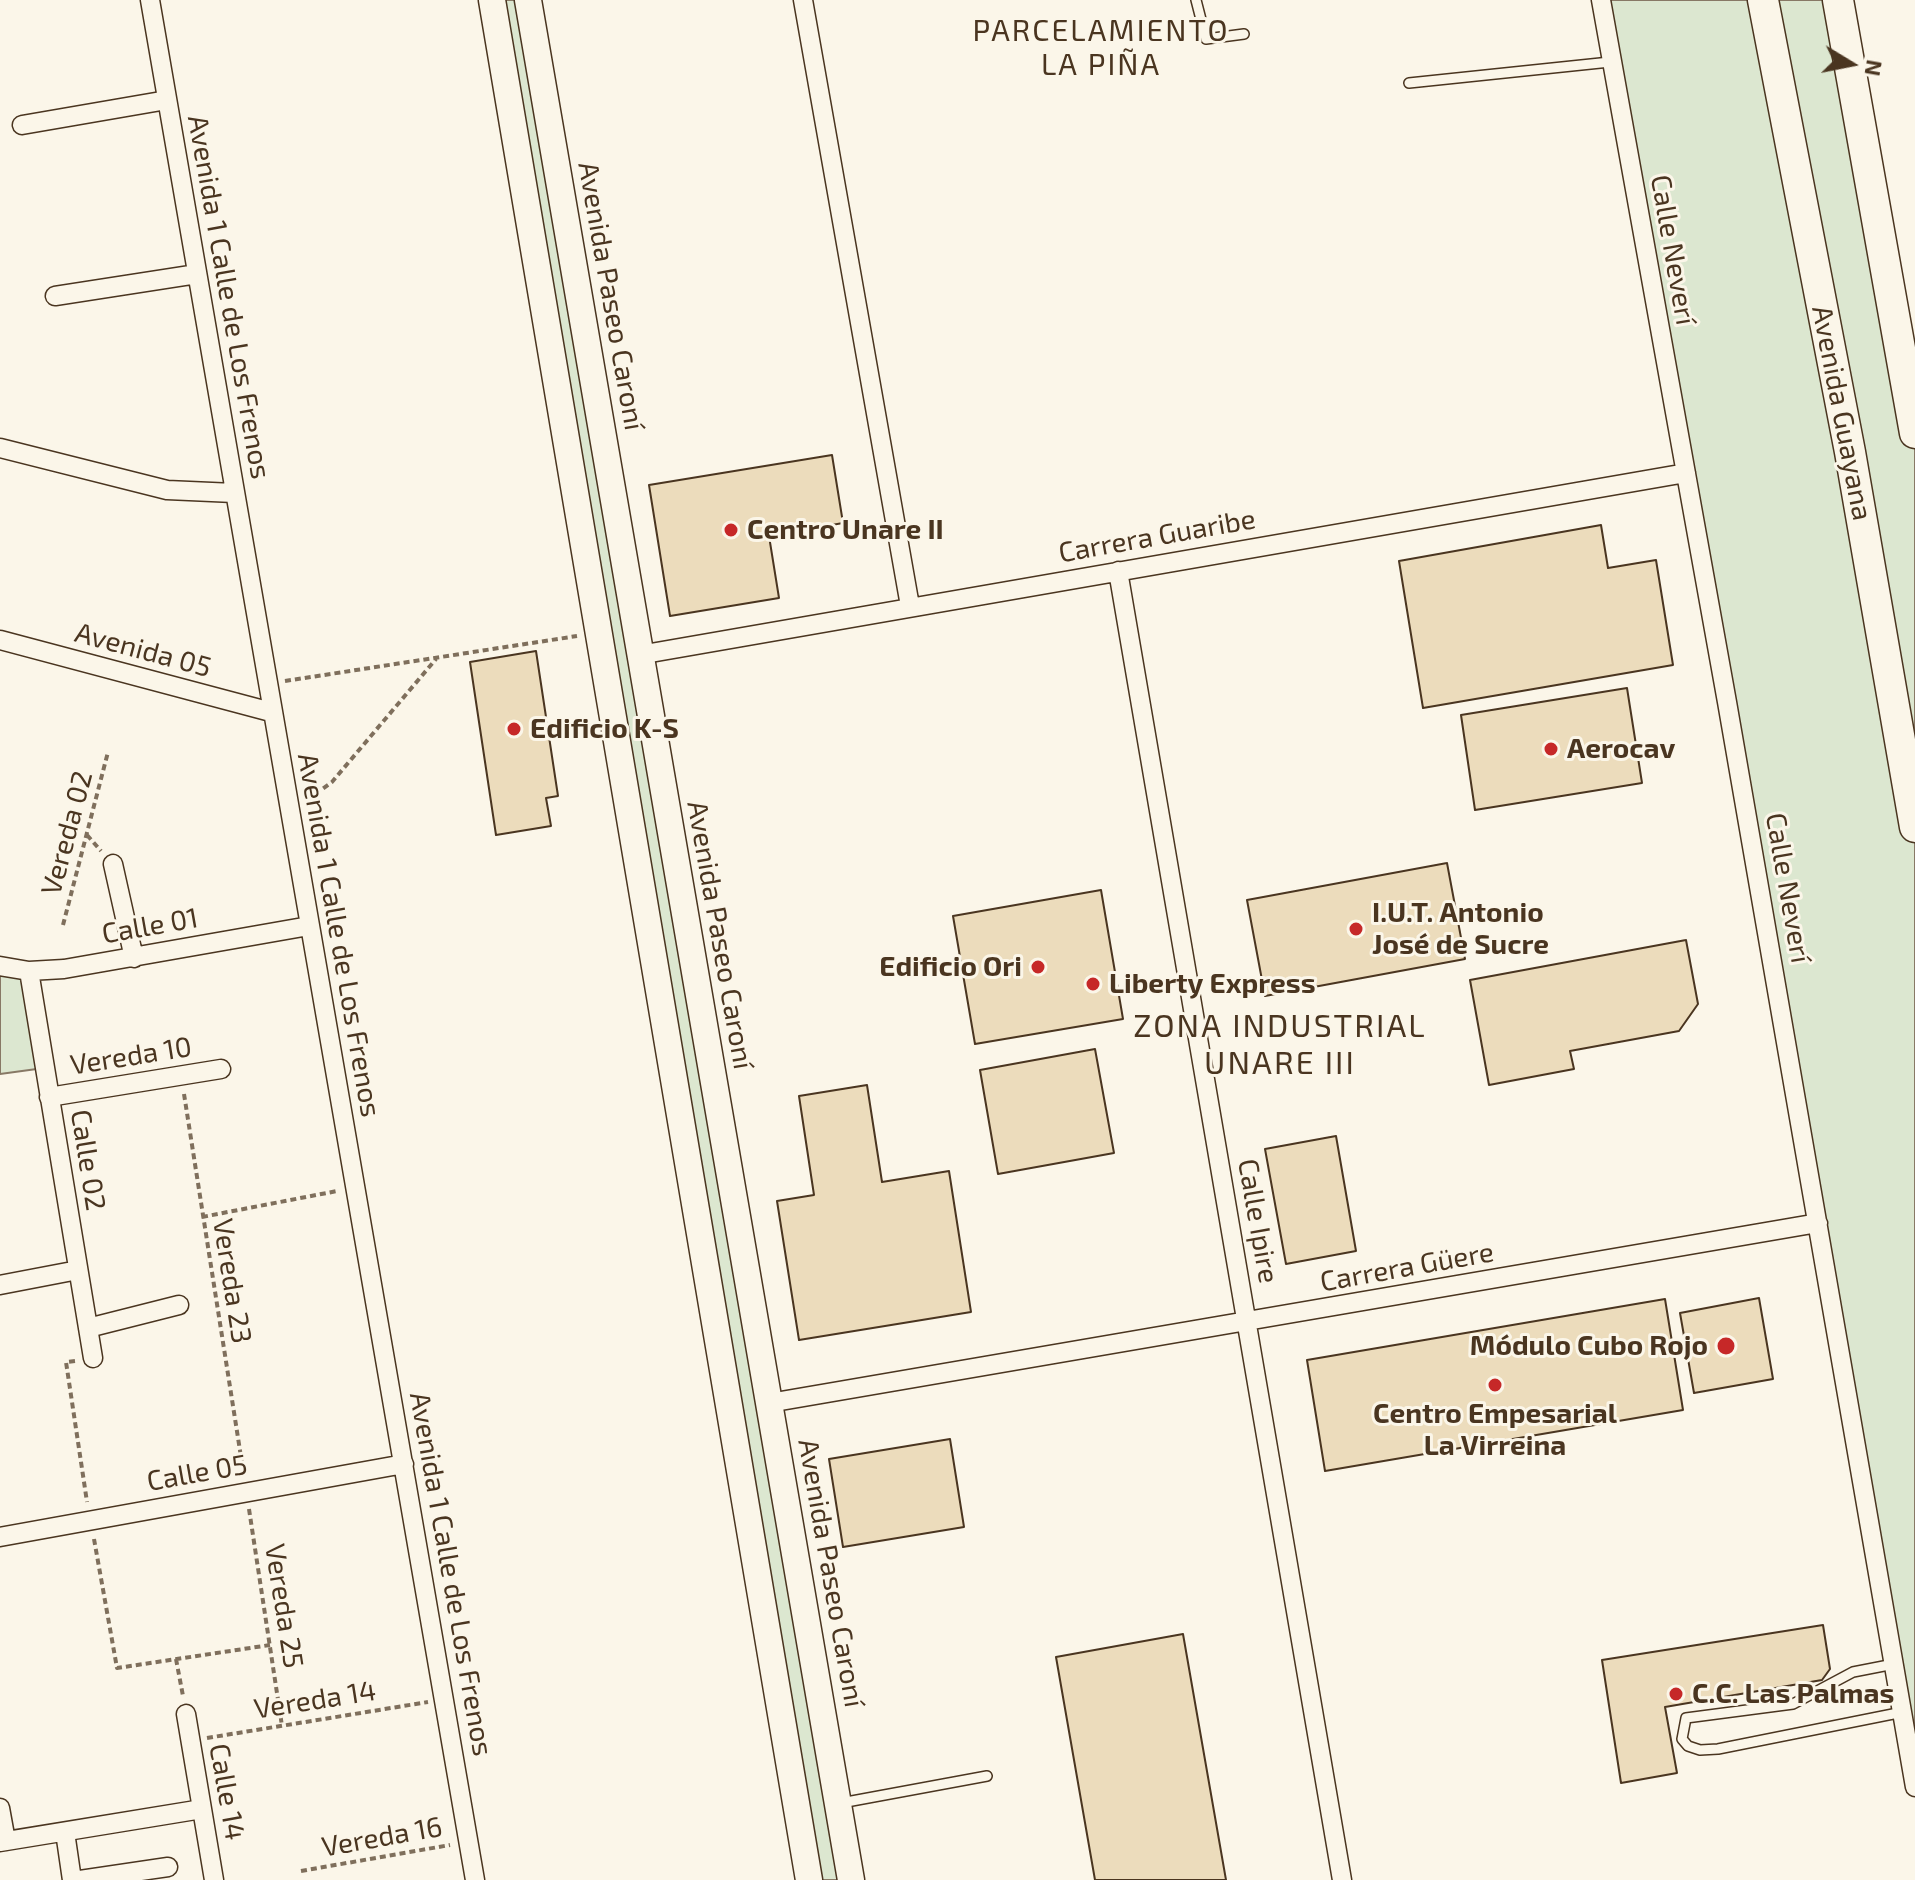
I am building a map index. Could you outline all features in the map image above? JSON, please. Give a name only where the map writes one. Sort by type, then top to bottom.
[{"type":"main road","name":"Avenida Guayana","points":[[1763,0],[1850,452],[1915,827]]},
{"type":"main road","points":[[1838,0],[1915,433]]},
{"type":"street","name":"Avenida 1 Calle de Los Frenos","points":[[150,0],[475,1880]]},
{"type":"street","points":[[492,0],[809,1880]]},
{"type":"street","name":"Avenida Paseo Caroní","points":[[528,0],[851,1880]]},
{"type":"street","points":[[803,0],[910,606]]},
{"type":"street","name":"Calle Neverí","points":[[1601,0],[1915,1787]]},
{"type":"street","points":[[22,125],[167,100]]},
{"type":"street","points":[[55,296],[197,274]]},
{"type":"street","points":[[0,448],[167,490],[234,493]]},
{"type":"street","name":"Carrera Guaribe","points":[[639,655],[1686,473]]},
{"type":"street","name":"Calle Ipire","points":[[1118,571],[1342,1880]]},
{"type":"street","name":"Avenida 05","points":[[0,640],[271,712]]},
{"type":"street","points":[[113,864],[134,958]]},
{"type":"street","name":"Calle 01","points":[[0,966],[29,971],[134,958],[309,926]]},
{"type":"street","name":"Calle 02","points":[[29,971],[93,1358]]},
{"type":"street","name":"Vereda 10","points":[[49,1097],[221,1069]]},
{"type":"street","name":"Carrera Güere","points":[[769,1403],[1818,1223]]},
{"type":"street","points":[[0,1285],[78,1270]]},
{"type":"street","points":[[88,1328],[179,1305]]},
{"type":"street","name":"Calle 05","points":[[0,1537],[404,1464]]},
{"type":"street","name":"Calle 14","points":[[186,1714],[214,1880]]},
{"type":"street","points":[[0,1808],[3,1841],[202,1809]]},
{"type":"street","points":[[65,1832],[72,1880]]},
{"type":"street","points":[[80,1880],[168,1867]]},
{"type":"lane","points":[[1196,0],[1206,39],[1244,34]]},
{"type":"lane","points":[[1409,83],[1610,62]]},
{"type":"lane","points":[[1894,1664],[1853,1672],[1793,1704],[1686,1718],[1682,1739],[1688,1746],[1700,1750],[1718,1749],[1903,1712]]},
{"type":"lane","points":[[838,1803],[987,1776]]},
{"type":"path","points":[[266,684],[599,633]]},
{"type":"path","points":[[288,810],[332,782],[403,702],[437,657]]},
{"type":"path","name":"Vereda 02","points":[[63,925],[108,752]]},
{"type":"path","name":"Vereda 23","points":[[181,1076],[246,1493]]},
{"type":"path","points":[[202,1217],[355,1187]]},
{"type":"path","points":[[93,1358],[66,1362],[117,1668],[270,1645]]},
{"type":"path","name":"Vereda 25","points":[[246,1493],[282,1726]]},
{"type":"path","points":[[176,1659],[186,1714]]},
{"type":"path","name":"Vereda 14","points":[[190,1741],[446,1700]]},
{"type":"path","name":"Vereda 16","points":[[301,1871],[469,1842]]},
{"type":"green space","points":[[492,0],[528,0],[851,1880],[809,1880]]},
{"type":"green space","points":[[1604,0],[1838,0],[1915,433],[1915,1787]]},
{"type":"green space","points":[[0,966],[29,971],[44,1068],[0,1074]]},
{"type":"building","name":"Centro Unare II","points":[[832,455],[843,523],[769,536],[779,598],[670,616],[649,485]]},
{"type":"building","points":[[1601,525],[1608,568],[1656,560],[1673,665],[1423,708],[1399,561]]},
{"type":"building","name":"Edificio K-S","points":[[536,651],[558,796],[546,798],[551,826],[496,835],[470,662]]},
{"type":"building","name":"Aerocav","points":[[1627,688],[1642,783],[1475,810],[1461,715]]},
{"type":"building","name":"I.U.T. Antonio José de Sucre","points":[[1447,863],[1465,959],[1265,996],[1247,900]]},
{"type":"building","name":"Edificio Ori","points":[[1101,890],[1123,1019],[975,1044],[953,916]]},
{"type":"building","points":[[1686,940],[1698,1004],[1679,1031],[1570,1051],[1574,1069],[1489,1085],[1470,980]]},
{"type":"building","points":[[1095,1049],[1114,1153],[998,1174],[980,1070]]},
{"type":"building","points":[[867,1085],[882,1182],[949,1171],[971,1312],[799,1340],[777,1201],[814,1195],[799,1096]]},
{"type":"building","points":[[1336,1136],[1356,1251],[1286,1264],[1265,1149]]},
{"type":"building","name":"Módulo Cubo Rojo","points":[[1759,1298],[1773,1379],[1694,1393],[1680,1313]]},
{"type":"building","name":"Centro Empesarial La Virreina","points":[[1665,1299],[1683,1410],[1325,1471],[1307,1360]]},
{"type":"building","points":[[950,1439],[964,1527],[843,1547],[829,1459]]},
{"type":"building","name":"C.C. Las Palmas","points":[[1823,1625],[1830,1669],[1822,1680],[1665,1707],[1677,1773],[1621,1783],[1602,1660]]},
{"type":"building","points":[[1183,1634],[1226,1880],[1095,1880],[1056,1657]]},
{"type":"place","name":"Centro Unare II","points":[[731,530]]},
{"type":"place","name":"Edificio K-S","points":[[514,729]]},
{"type":"place","name":"Aerocav","points":[[1551,749]]},
{"type":"place","name":"I.U.T. Antonio José de Sucre","points":[[1356,929]]},
{"type":"place","name":"Edificio Ori","points":[[1038,967]]},
{"type":"place","name":"Liberty Express","points":[[1093,984]]},
{"type":"place","name":"Módulo Cubo Rojo","points":[[1726,1346]]},
{"type":"place","name":"Centro Empesarial La Virreina","points":[[1495,1385]]},
{"type":"place","name":"C.C. Las Palmas","points":[[1676,1694]]},
{"type":"district","name":"PARCELAMIENTO LA PIÑA","points":[[1101,48]]},
{"type":"district","name":"ZONA INDUSTRIAL UNARE III","points":[[1280,1044]]}]
